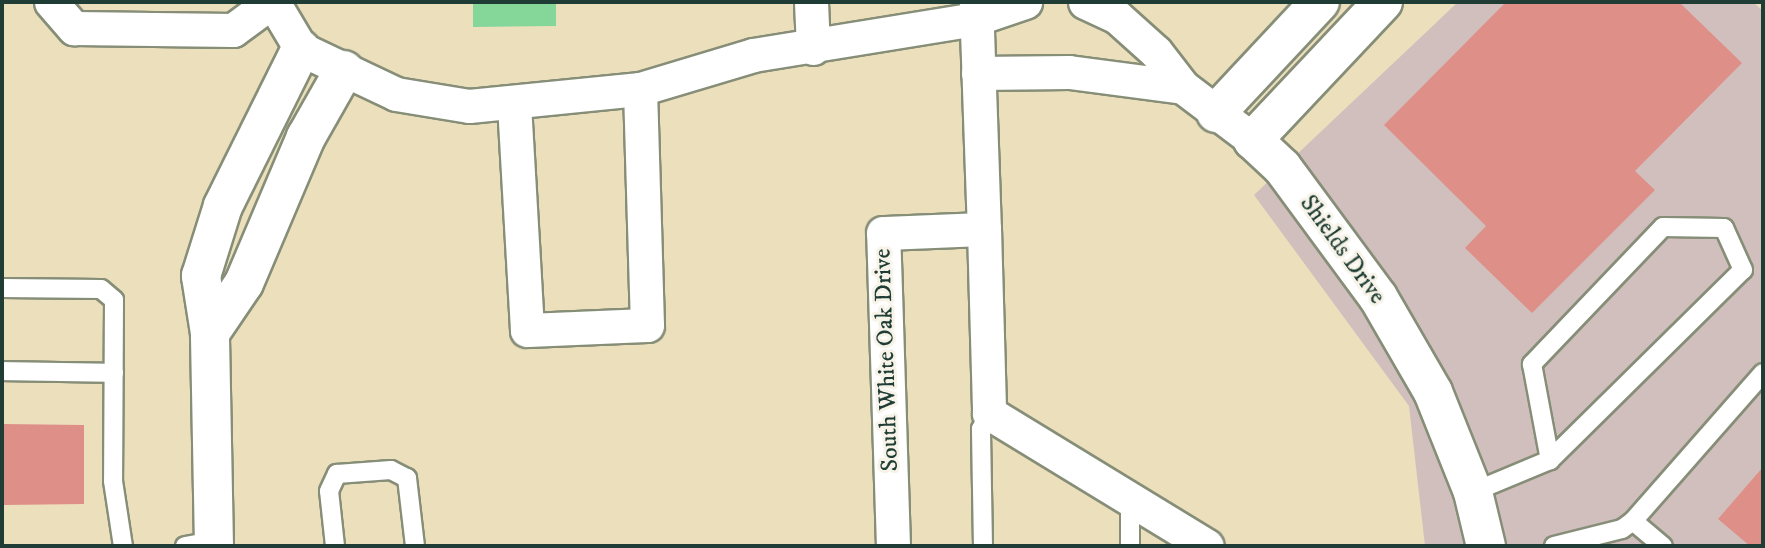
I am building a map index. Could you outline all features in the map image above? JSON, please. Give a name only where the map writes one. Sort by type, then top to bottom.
[{"type":"street","points":[[51,2],[74,28],[233,30],[272,2],[301,49],[396,94],[469,106],[514,104],[640,89],[753,55],[813,48],[976,10],[1025,2]]},
{"type":"street","points":[[811,2],[813,48]]},
{"type":"street","points":[[1085,2],[1117,17],[1156,52],[1183,87],[1253,140],[1383,2]]},
{"type":"street","points":[[1216,113],[1320,2]]},
{"type":"street","points":[[976,10],[989,413],[1207,546]]},
{"type":"street","points":[[204,545],[210,332],[201,276],[223,206],[301,49]]},
{"type":"street","points":[[210,332],[244,283],[306,136],[344,70]]},
{"type":"street","points":[[978,73],[1069,72],[1183,87]]},
{"type":"street","points":[[514,104],[527,330],[647,325],[640,89]]},
{"type":"street","name":"Shields Drive","points":[[1253,140],[1282,167],[1378,297],[1433,392],[1473,492],[1486,546]]},
{"type":"street","name":"South White Oak Drive","points":[[893,546],[883,233],[984,229]]},
{"type":"street","points":[[214,234],[258,251]]},
{"type":"lane","points":[[1473,492],[1550,460],[1743,271],[1724,228],[1662,228],[1532,364],[1550,460]]},
{"type":"lane","points":[[2,288],[101,289],[114,300],[113,481],[123,546]]},
{"type":"lane","points":[[2,371],[114,373]]},
{"type":"lane","points":[[1554,546],[1622,530],[1633,521],[1763,373]]},
{"type":"lane","points":[[983,546],[981,429],[989,413]]},
{"type":"lane","points":[[335,546],[329,491],[337,474],[391,470],[407,478],[415,546]]},
{"type":"lane","points":[[1130,500],[1130,546]]},
{"type":"lane","points":[[1633,521],[1663,546]]},
{"type":"shaded area","points":[[1458,2],[1753,2],[1763,11],[1763,546],[1425,546],[1409,406],[1254,195]]},
{"type":"green space","points":[[473,2],[556,2],[556,26],[473,27]]},
{"type":"building","points":[[1506,2],[1679,2],[1742,63],[1635,171],[1655,190],[1532,313],[1465,248],[1486,226],[1384,125]]},
{"type":"building","points":[[2,424],[84,425],[84,504],[2,505]]},
{"type":"building","points":[[1763,467],[1763,546],[1750,546],[1718,519]]}]
